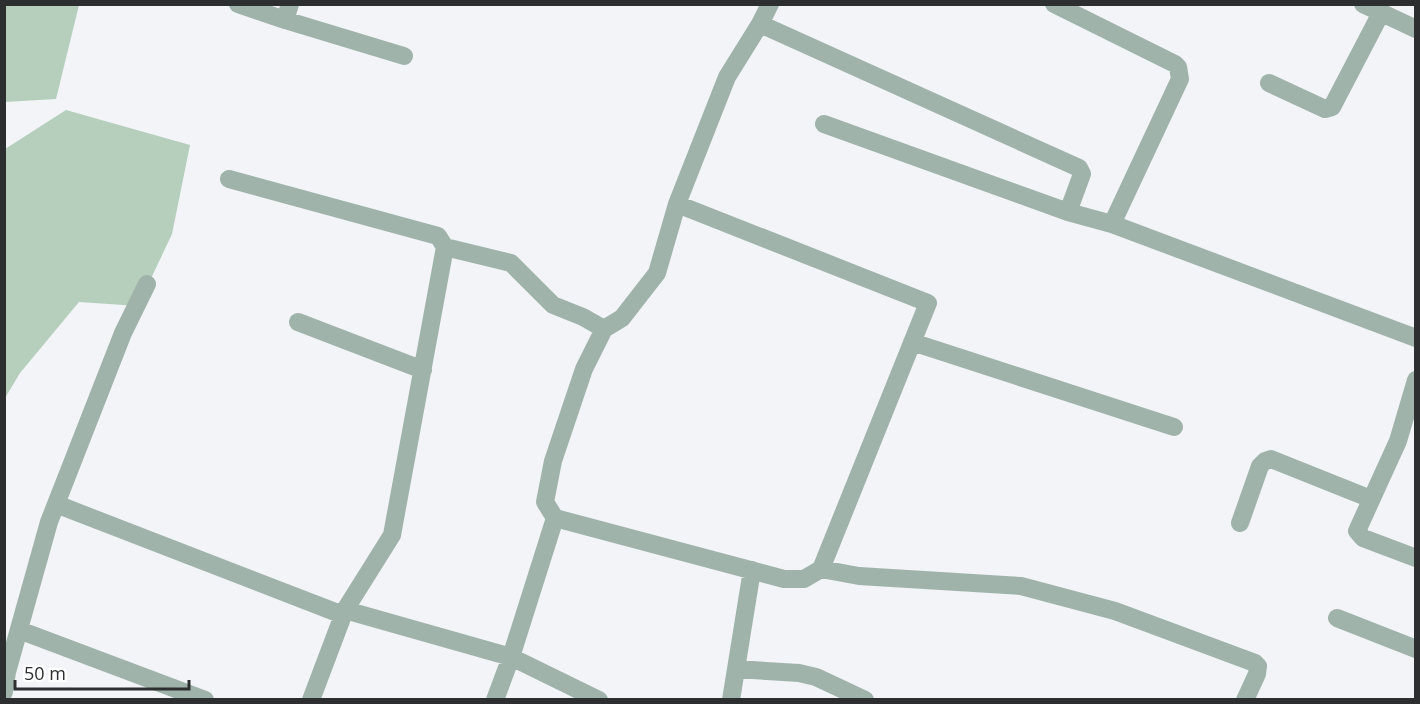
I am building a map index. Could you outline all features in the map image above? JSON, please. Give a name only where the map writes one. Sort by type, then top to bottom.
[{"type":"street","points":[[238,4],[287,12],[404,56]]},
{"type":"street","points":[[677,204],[928,303],[821,569],[804,579],[784,579],[555,518],[545,502],[553,461],[584,369],[604,329],[622,318],[657,273],[677,204],[727,77],[770,4]]},
{"type":"street","points":[[1054,4],[1175,64],[1180,73],[1180,79],[1112,224]]},
{"type":"street","points":[[1363,4],[1416,29]]},
{"type":"street","points":[[1269,82],[1329,109],[1381,13]]},
{"type":"street","points":[[760,24],[1079,168],[1082,174],[1068,212]]},
{"type":"street","points":[[824,124],[1068,212],[1112,224],[1416,338]]},
{"type":"street","points":[[229,179],[438,236],[445,247],[392,536],[344,613],[311,699]]},
{"type":"street","points":[[445,247],[511,263],[553,305],[584,317],[604,329]]},
{"type":"street","points":[[4,692],[18,630],[49,522],[123,333],[147,284]]},
{"type":"street","points":[[298,322],[423,370]]},
{"type":"street","points":[[912,342],[1174,427]]},
{"type":"street","points":[[1416,380],[1398,441],[1358,531],[1359,536],[1416,558]]},
{"type":"street","points":[[1240,523],[1260,466],[1271,459],[1371,499]]},
{"type":"street","points":[[56,504],[344,613],[511,657],[599,699]]},
{"type":"street","points":[[495,699],[511,657],[555,518]]},
{"type":"street","points":[[821,569],[859,576],[1021,586],[1115,611],[1255,663],[1258,666],[1257,674],[1245,699]]},
{"type":"street","points":[[731,699],[752,570]]},
{"type":"street","points":[[1337,618],[1414,644]]},
{"type":"street","points":[[18,630],[206,699]]},
{"type":"street","points":[[736,669],[799,673],[816,677],[865,699]]},
{"type":"green space","points":[[5,4],[79,5],[56,99],[5,102]]},
{"type":"green space","points":[[66,110],[190,145],[172,234],[138,306],[79,302],[20,373],[5,398],[5,149]]}]
